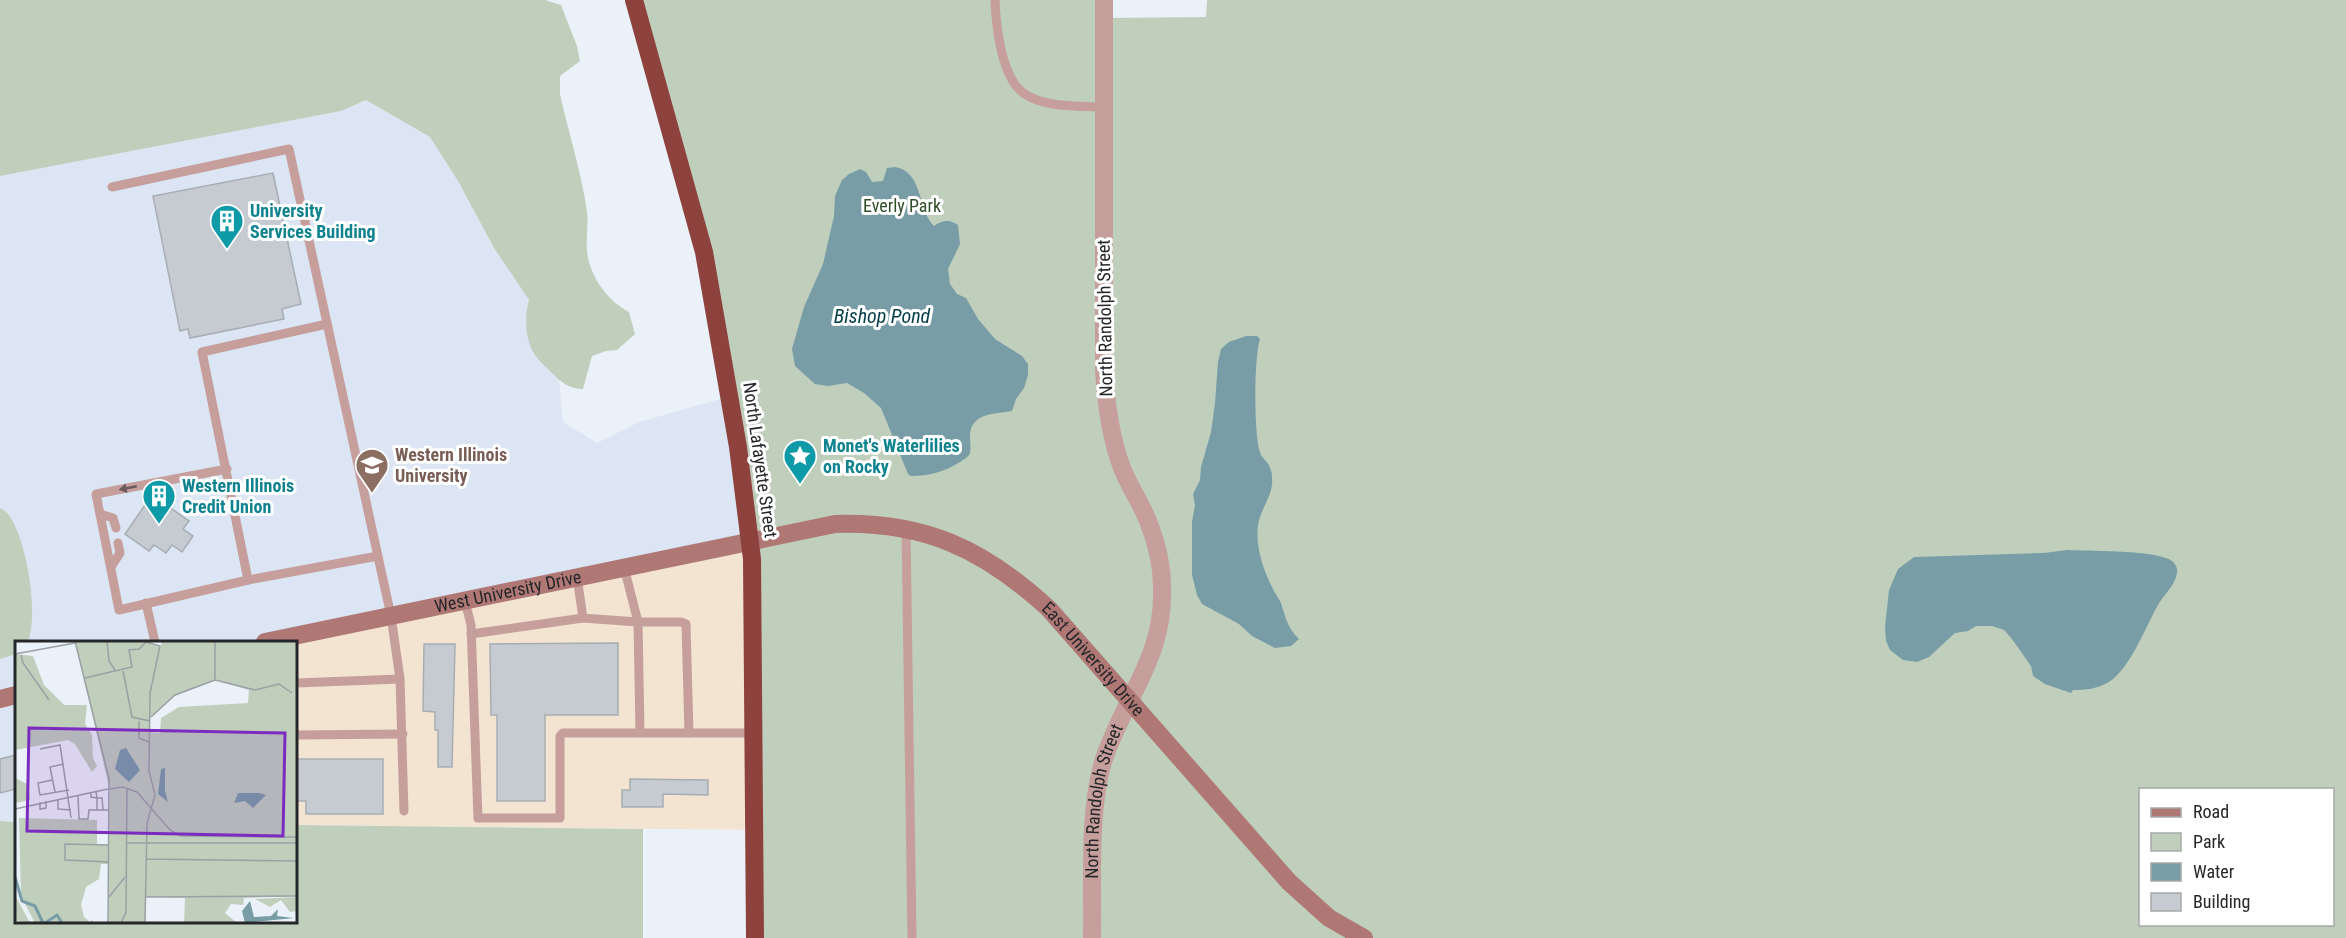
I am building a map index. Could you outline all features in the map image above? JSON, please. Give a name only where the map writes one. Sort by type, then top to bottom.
[{"type":"highway","name":"North Lafayette Street","points":[[634,0],[704,252],[725,362],[750,541],[755,938]]},
{"type":"main road","name":"East University Drive","points":[[750,541],[835,524],[869,523],[906,528],[959,547],[1016,580],[1049,609],[1289,882],[1329,918],[1364,938]]},
{"type":"main road","name":"West University Drive","points":[[276,641],[750,541]]},
{"type":"main road","points":[[0,699],[15,695]]},
{"type":"street","name":"North Randolph Street","points":[[1092,938],[1097,789],[1110,742],[1131,702],[1157,642],[1162,586],[1158,553],[1148,521],[1123,470],[1107,410],[1104,370],[1104,0]]},
{"type":"lane","points":[[995,0],[1006,70],[1022,92],[1045,102],[1068,106],[1104,106]]},
{"type":"lane","points":[[112,188],[289,149],[391,616],[400,680],[404,811]]},
{"type":"lane","points":[[248,580],[202,352],[327,324]]},
{"type":"lane","points":[[226,470],[96,494],[118,610],[248,580],[378,556]]},
{"type":"lane","points":[[100,514],[113,518],[116,528]]},
{"type":"lane","points":[[906,528],[912,938]]},
{"type":"lane","points":[[111,567],[120,553],[118,543]]},
{"type":"lane","points":[[624,567],[638,622],[640,733]]},
{"type":"lane","points":[[577,577],[583,618]]},
{"type":"lane","points":[[465,601],[471,634],[478,818],[560,818],[560,736],[563,733],[754,734]]},
{"type":"lane","points":[[146,603],[155,641]]},
{"type":"lane","points":[[471,634],[583,618],[686,624],[689,733]]},
{"type":"lane","points":[[297,683],[400,680]]},
{"type":"lane","points":[[297,735],[403,734]]},
{"type":"shaded area","name":"Western Illinois University","points":[[366,100],[430,137],[458,181],[494,248],[529,300],[526,309],[559,379],[563,422],[597,443],[639,422],[731,396],[750,541],[270,641],[15,641],[15,822],[0,821],[0,176],[341,111]]},
{"type":"shaded area","points":[[750,541],[755,830],[297,825],[297,642]]},
{"type":"green space","points":[[0,0],[545,0],[561,5],[577,46],[580,61],[560,76],[560,94],[585,198],[588,256],[595,277],[604,291],[629,312],[635,334],[617,350],[592,356],[583,389],[569,386],[558,379],[537,357],[529,342],[526,313],[529,300],[494,248],[458,181],[430,137],[366,100],[341,111],[0,176]]},
{"type":"green space","name":"Everly Park","points":[[635,0],[1105,0],[1105,18],[1206,17],[1207,0],[2346,0],[2346,938],[755,938],[752,559],[725,362]]},
{"type":"green space","points":[[0,508],[9,516],[22,543],[32,597],[32,615],[28,641],[15,641],[15,654],[0,659]]},
{"type":"green space","points":[[0,821],[15,822],[15,923],[297,923],[297,825],[643,829],[643,938],[0,938]]},
{"type":"water","name":"Bishop Pond","points":[[895,167],[911,176],[925,211],[934,226],[946,221],[958,225],[960,244],[948,269],[950,284],[957,294],[966,298],[978,319],[995,339],[1022,356],[1028,364],[1028,375],[1024,388],[1016,399],[1012,411],[983,416],[971,428],[968,456],[942,471],[918,476],[908,474],[881,408],[864,393],[847,383],[828,386],[815,384],[795,366],[792,349],[804,307],[823,264],[834,216],[835,196],[842,180],[860,169],[866,172],[872,182],[883,181],[887,168]]},
{"type":"water","points":[[1246,336],[1257,336],[1260,339],[1255,394],[1257,439],[1262,456],[1270,467],[1272,477],[1271,490],[1258,525],[1259,551],[1287,622],[1299,639],[1291,646],[1275,648],[1252,636],[1239,624],[1202,604],[1192,575],[1192,522],[1195,505],[1193,494],[1200,480],[1201,467],[1211,432],[1218,362],[1221,349],[1229,342]]},
{"type":"water","points":[[2067,550],[2152,555],[2172,561],[2177,568],[2174,582],[2158,605],[2131,657],[2117,676],[2109,682],[2091,689],[2073,690],[2071,693],[2045,684],[2033,676],[2031,666],[2004,630],[1992,626],[1976,626],[1968,631],[1955,633],[1929,657],[1917,662],[1903,660],[1890,650],[1886,641],[1885,627],[1889,590],[1898,569],[1914,557],[2044,553]]},
{"type":"building","name":"University Services Building","points":[[273,173],[301,304],[282,309],[284,319],[190,338],[188,329],[180,331],[153,196]]},
{"type":"building","name":"Western Illinois Credit Union","points":[[152,495],[189,521],[183,529],[193,536],[182,552],[172,545],[166,553],[154,545],[149,551],[125,534]]},
{"type":"building","points":[[618,643],[618,715],[545,715],[545,801],[497,801],[497,715],[491,715],[490,644]]},
{"type":"building","points":[[424,644],[455,644],[452,767],[438,767],[438,730],[435,730],[435,712],[423,711]]},
{"type":"building","points":[[15,755],[15,789],[0,793],[0,759]]},
{"type":"building","points":[[297,759],[383,759],[383,814],[306,814],[306,801],[297,801]]},
{"type":"building","points":[[630,779],[708,780],[708,795],[663,794],[663,807],[622,807],[622,790],[630,790]]},
{"type":"place","name":"University Services Building","points":[[227,250]]},
{"type":"place","name":"Monet's Waterlilies on Rocky","points":[[800,485]]},
{"type":"place","name":"Western Illinois University","points":[[372,494]]},
{"type":"place","name":"Western Illinois Credit Union","points":[[159,525]]}]
